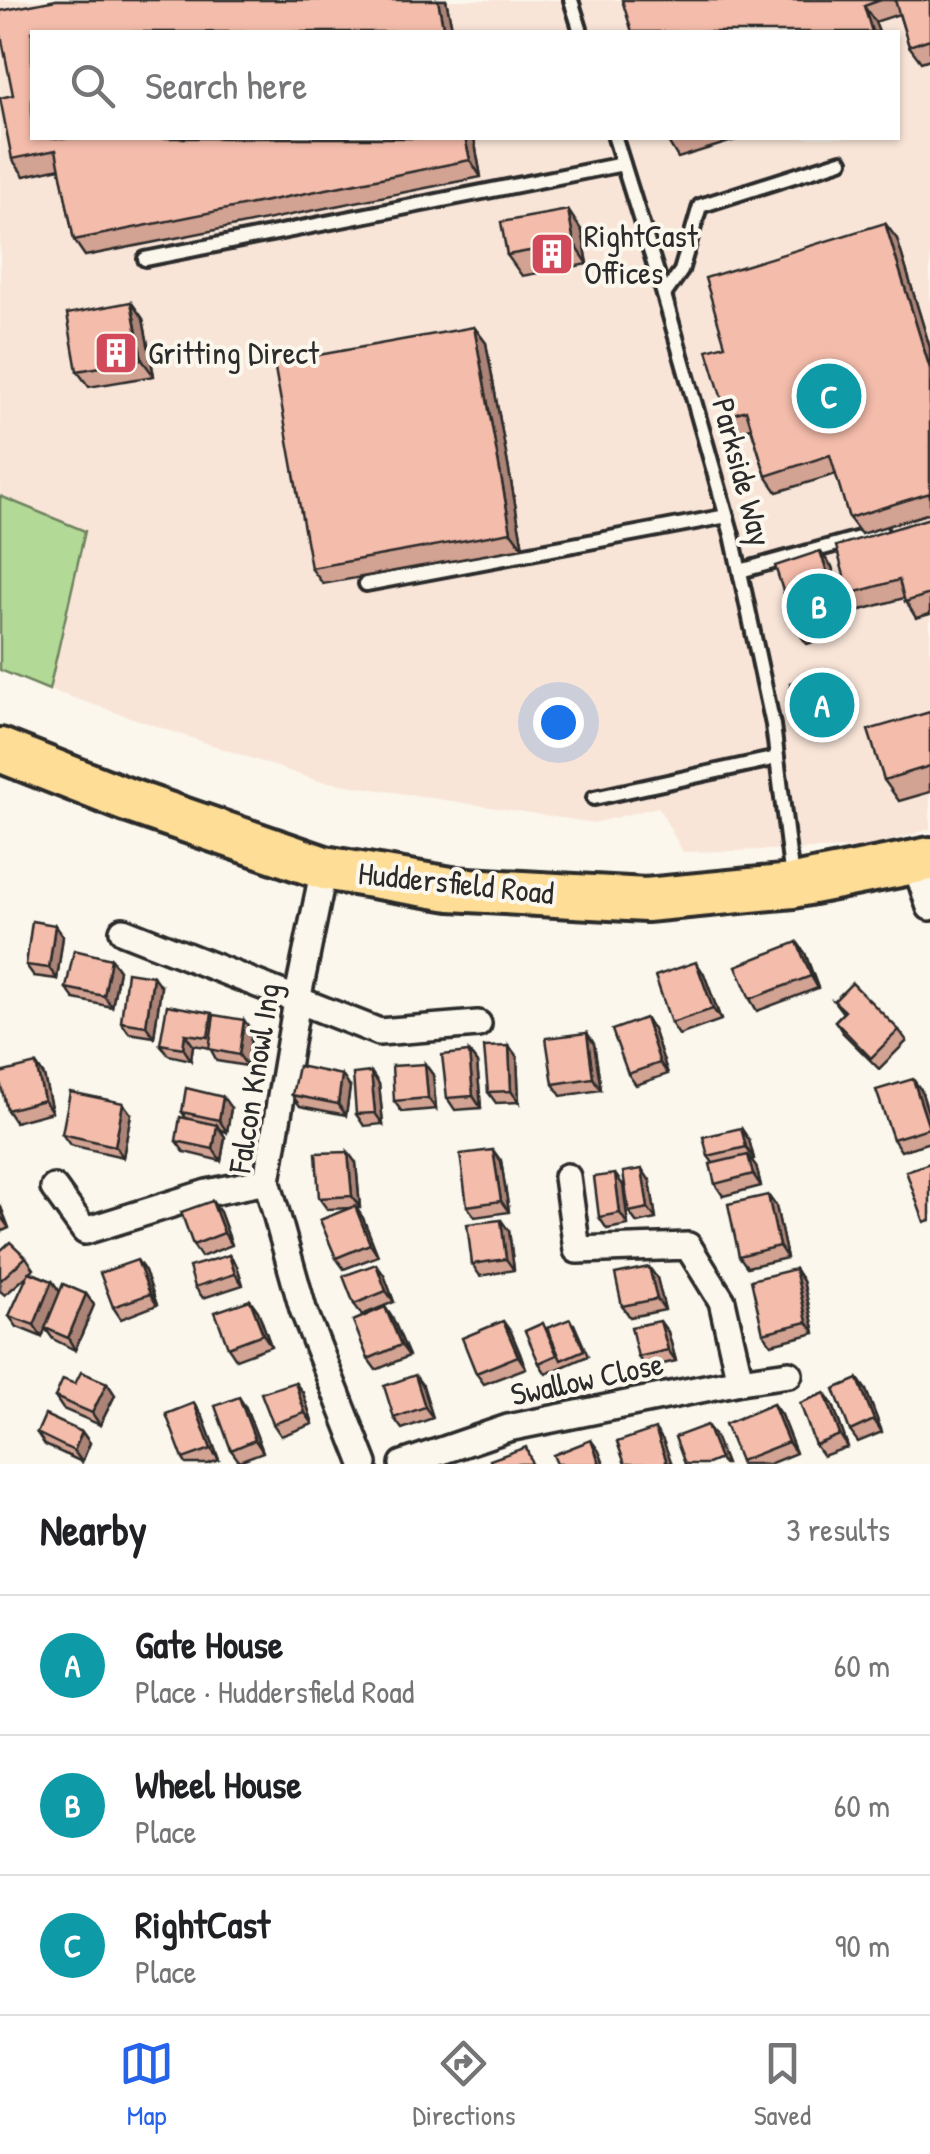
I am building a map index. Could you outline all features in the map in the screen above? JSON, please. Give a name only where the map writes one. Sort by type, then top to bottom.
[{"type":"highway","name":"Huddersfield Road","points":[[0,750],[127,800],[324,868],[451,889],[646,900],[793,886],[923,861]]},
{"type":"street","points":[[923,861],[930,907]]},
{"type":"street","name":"Falcon Knowl Ing","points":[[324,868],[266,1182],[303,1308],[364,1464]]},
{"type":"street","points":[[123,930],[379,1032],[478,1024]]},
{"type":"street","points":[[567,1177],[577,1250],[688,1246],[722,1301],[740,1380]]},
{"type":"street","points":[[54,1188],[85,1232],[208,1193],[266,1182]]},
{"type":"street","name":"Swallow Close","points":[[403,1464],[508,1428],[740,1380],[789,1374]]},
{"type":"lane","points":[[571,0],[581,30]]},
{"type":"lane","name":"Parkside Way","points":[[615,140],[727,516],[773,726],[793,886]]},
{"type":"lane","points":[[664,295],[681,271],[700,206],[840,161]]},
{"type":"lane","points":[[146,259],[623,164]]},
{"type":"lane","points":[[366,584],[727,516]]},
{"type":"lane","points":[[740,571],[881,532]]},
{"type":"lane","points":[[594,798],[777,758]]},
{"type":"shaded area","points":[[0,0],[930,0],[930,829],[867,848],[683,852],[658,807],[594,823],[315,780],[50,690],[85,531],[0,496]]},
{"type":"green space","points":[[0,496],[85,531],[49,690],[0,670]]},
{"type":"building","points":[[56,0],[438,0],[444,30],[30,30],[30,140],[465,140],[470,160],[74,240],[56,150],[12,159],[0,98],[13,95],[0,11]]},
{"type":"building","points":[[622,0],[881,0],[864,6],[871,30],[631,30]]},
{"type":"building","points":[[895,0],[930,0],[930,39],[909,46]]},
{"type":"building","points":[[568,210],[574,243],[507,255],[501,222]]},
{"type":"building","points":[[885,223],[930,369],[930,493],[849,518],[830,455],[766,476],[746,410],[727,416],[707,350],[725,345],[705,278]]},
{"type":"building","name":"Gritting Direct","points":[[131,302],[142,360],[77,371],[67,314]]},
{"type":"building","points":[[474,327],[511,532],[311,568],[274,363]]},
{"type":"building","points":[[930,518],[930,594],[905,602],[899,580],[849,594],[836,546]]},
{"type":"building","points":[[820,551],[841,613],[795,628],[775,566]]},
{"type":"building","points":[[830,672],[838,704],[798,715],[790,683]]},
{"type":"building","points":[[930,712],[930,766],[884,780],[868,730]]},
{"type":"building","points":[[32,921],[55,925],[49,968],[26,965]]},
{"type":"building","points":[[797,942],[811,976],[750,999],[736,966]]},
{"type":"building","points":[[74,950],[111,959],[104,996],[66,988]]},
{"type":"building","points":[[696,962],[713,1009],[671,1023],[655,976]]},
{"type":"building","points":[[127,972],[153,976],[146,1026],[121,1022]]},
{"type":"building","points":[[852,983],[899,1030],[871,1058],[835,1021],[845,1011],[834,1001]]},
{"type":"building","points":[[167,1005],[212,1013],[208,1037],[185,1034],[183,1048],[160,1044]]},
{"type":"building","points":[[214,1015],[244,1020],[239,1055],[209,1049]]},
{"type":"building","points":[[645,1018],[660,1063],[628,1074],[612,1030]]},
{"type":"building","points":[[587,1033],[593,1078],[553,1084],[546,1038]]},
{"type":"building","points":[[509,1046],[511,1091],[488,1092],[484,1047]]},
{"type":"building","points":[[469,1052],[473,1096],[447,1098],[442,1055]]},
{"type":"building","points":[[36,1064],[44,1100],[7,1110],[0,1073]]},
{"type":"building","points":[[425,1064],[428,1098],[394,1101],[392,1066]]},
{"type":"building","points":[[298,1066],[342,1075],[338,1104],[292,1095]]},
{"type":"building","points":[[371,1072],[375,1113],[356,1114],[353,1074]]},
{"type":"building","points":[[913,1079],[929,1128],[893,1139],[876,1090]]},
{"type":"building","points":[[186,1088],[223,1097],[219,1120],[182,1112]]},
{"type":"building","points":[[70,1092],[123,1103],[115,1146],[62,1134]]},
{"type":"building","points":[[180,1117],[217,1125],[213,1149],[176,1141]]},
{"type":"building","points":[[741,1128],[746,1147],[708,1156],[703,1137]]},
{"type":"building","points":[[493,1150],[501,1201],[467,1206],[460,1154]]},
{"type":"building","points":[[348,1152],[352,1196],[319,1198],[316,1153]]},
{"type":"building","points":[[748,1155],[753,1174],[715,1184],[710,1164]]},
{"type":"building","points":[[930,1163],[930,1220],[924,1222],[906,1171]]},
{"type":"building","points":[[642,1169],[648,1208],[629,1212],[623,1172]]},
{"type":"building","points":[[615,1174],[620,1213],[599,1217],[594,1177]]},
{"type":"building","points":[[768,1195],[779,1246],[739,1256],[728,1204]]},
{"type":"building","points":[[212,1201],[224,1233],[193,1245],[181,1212]]},
{"type":"building","points":[[355,1206],[370,1244],[336,1258],[320,1220]]},
{"type":"building","points":[[501,1220],[506,1259],[472,1264],[467,1224]]},
{"type":"building","points":[[10,1242],[26,1257],[0,1281],[0,1251]]},
{"type":"building","points":[[229,1255],[235,1274],[195,1287],[189,1267]]},
{"type":"building","points":[[137,1260],[150,1294],[113,1307],[100,1273]]},
{"type":"building","points":[[376,1264],[386,1291],[354,1304],[343,1276]]},
{"type":"building","points":[[649,1267],[657,1299],[622,1306],[615,1274]]},
{"type":"building","points":[[795,1269],[807,1322],[763,1333],[751,1280]]},
{"type":"building","points":[[29,1272],[52,1281],[34,1325],[9,1316]]},
{"type":"building","points":[[63,1284],[86,1294],[68,1338],[45,1328]]},
{"type":"building","points":[[250,1300],[263,1334],[228,1347],[215,1312]]},
{"type":"building","points":[[385,1307],[401,1345],[368,1359],[353,1321]]},
{"type":"building","points":[[570,1319],[584,1350],[561,1360],[547,1328]]},
{"type":"building","points":[[503,1321],[518,1356],[476,1373],[462,1338]]},
{"type":"building","points":[[660,1321],[668,1350],[638,1357],[631,1327]]},
{"type":"building","points":[[543,1323],[557,1355],[539,1363],[525,1331]]},
{"type":"building","points":[[81,1372],[107,1383],[92,1413],[55,1397],[63,1379],[75,1384]]},
{"type":"building","points":[[415,1375],[425,1407],[394,1418],[384,1386]]},
{"type":"building","points":[[858,1379],[874,1420],[850,1431],[834,1389]]},
{"type":"building","points":[[295,1382],[305,1413],[273,1424],[261,1393]]},
{"type":"building","points":[[825,1393],[840,1435],[815,1445],[800,1403]]},
{"type":"building","points":[[239,1397],[255,1440],[231,1450],[215,1406]]},
{"type":"building","points":[[194,1403],[211,1449],[183,1459],[166,1414]]},
{"type":"building","points":[[773,1404],[788,1442],[740,1461],[725,1424]]},
{"type":"building","points":[[45,1415],[82,1432],[74,1451],[37,1433]]},
{"type":"building","points":[[707,1425],[720,1459],[708,1464],[685,1464],[675,1437]]},
{"type":"building","points":[[655,1429],[667,1462],[625,1464],[617,1442]]},
{"type":"building","points":[[591,1440],[600,1464],[557,1464],[553,1455]]},
{"type":"building","points":[[526,1447],[532,1464],[491,1464],[490,1460]]},
{"type":"place","name":"RightCast Offices","points":[[552,254]]},
{"type":"place","name":"Gritting Direct","points":[[116,353]]},
{"type":"place","name":"RightCast","points":[[829,396]]},
{"type":"place","name":"Wheel House","points":[[819,606]]},
{"type":"place","name":"Gate House","points":[[822,705]]}]
